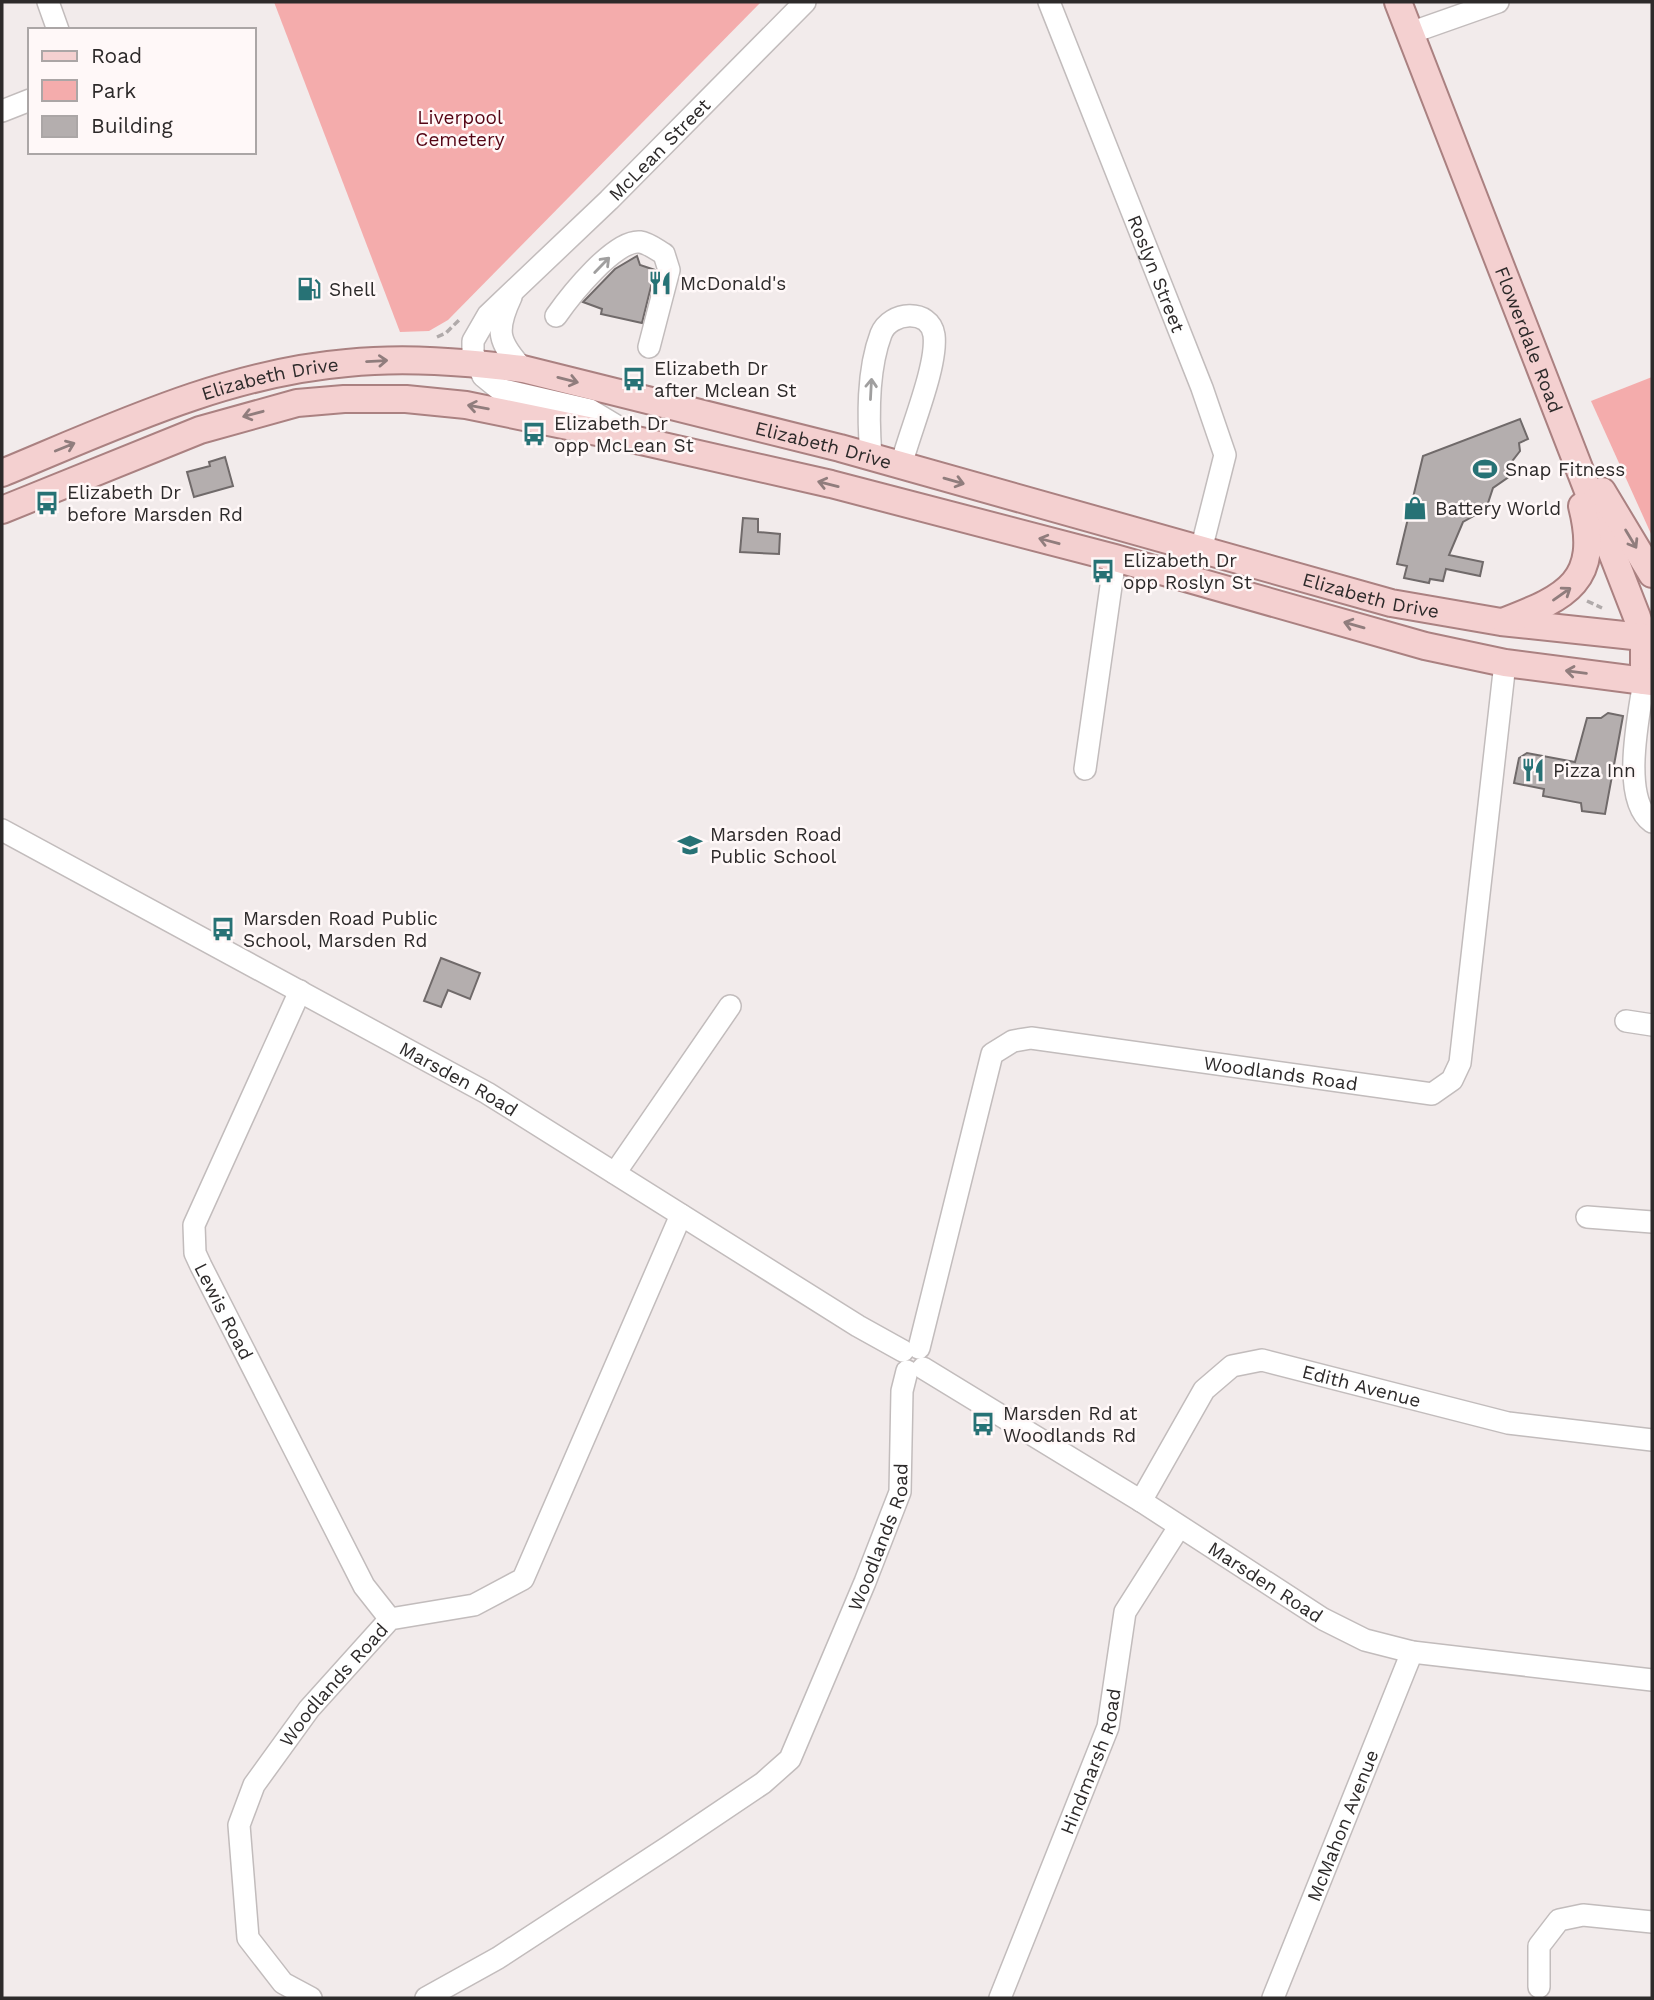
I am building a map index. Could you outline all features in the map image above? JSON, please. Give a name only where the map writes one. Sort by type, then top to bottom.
[{"type":"main road","name":"Flowerdale Road","points":[[1398,2],[1648,638],[1648,681]]},
{"type":"main road","name":"Elizabeth Drive","points":[[2,473],[132,419],[244,381],[346,363],[432,360],[477,363],[523,369],[871,457],[1391,603],[1501,622],[1648,638]]},
{"type":"main road","name":"Elizabeth Drive","points":[[2,510],[200,430],[297,403],[344,399],[406,399],[466,405],[641,440],[831,484],[1115,558],[1425,646],[1505,663],[1648,681]]},
{"type":"main road","points":[[1559,416],[1652,574]]},
{"type":"main road","points":[[1501,622],[1542,607],[1570,590],[1584,568],[1589,532],[1559,416]]},
{"type":"street","points":[[48,2],[57,28]]},
{"type":"street","name":"McLean Street","points":[[477,363],[473,341],[488,315],[512,295],[805,2]]},
{"type":"street","name":"Roslyn Street","points":[[1049,2],[1202,388],[1225,455],[1201,550]]},
{"type":"street","points":[[1410,33],[1498,2]]},
{"type":"street","points":[[2,111],[28,101]]},
{"type":"street","points":[[556,316],[569,298],[613,253],[630,243],[642,242],[664,254],[669,270],[649,346]]},
{"type":"street","name":"McLean Street","points":[[512,295],[504,314],[500,338],[506,350],[523,369]]},
{"type":"street","points":[[871,457],[872,378],[882,331],[894,318],[912,315],[925,321],[934,332],[934,352],[901,466]]},
{"type":"street","points":[[477,363],[483,376],[499,389],[590,411],[641,440]]},
{"type":"street","points":[[1085,769],[1115,558]]},
{"type":"street","name":"Woodlands Road","points":[[426,1998],[498,1958],[656,1855],[763,1783],[790,1759],[900,1492],[902,1391],[913,1359],[992,1054],[1013,1041],[1031,1038],[1432,1094],[1452,1080],[1461,1063],[1505,663]]},
{"type":"street","points":[[1648,681],[1633,782],[1641,807],[1652,822]]},
{"type":"street","name":"Marsden Road","points":[[2,830],[487,1093],[1348,1633],[1381,1646],[1412,1652],[1652,1679]]},
{"type":"street","name":"Lewis Road","points":[[300,991],[210,1184],[194,1225],[193,1241],[201,1265],[364,1586],[390,1619]]},
{"type":"street","points":[[615,1173],[730,1006]]},
{"type":"street","points":[[1626,1021],[1652,1025]]},
{"type":"street","name":"Woodlands Road","points":[[311,1998],[283,1983],[248,1938],[239,1825],[254,1785],[309,1709],[390,1619],[474,1605],[523,1579],[681,1215]]},
{"type":"street","points":[[1587,1217],[1652,1222]]},
{"type":"street","name":"Edith Avenue","points":[[1141,1501],[1204,1390],[1232,1366],[1262,1360],[1508,1423],[1652,1440]]},
{"type":"street","name":"Hindmarsh Road","points":[[1000,1998],[1108,1727],[1125,1612],[1178,1527]]},
{"type":"street","name":"McMahon Avenue","points":[[1273,1998],[1412,1652]]},
{"type":"street","points":[[1539,1987],[1539,1945],[1559,1920],[1584,1915],[1652,1922]]},
{"type":"path","points":[[1578,598],[1603,609]]},
{"type":"green space","name":"Liverpool Cemetery","points":[[274,2],[761,2],[448,320],[429,331],[400,332]]},
{"type":"green space","points":[[1652,377],[1652,536],[1591,401]]},
{"type":"building","points":[[637,256],[640,265],[655,270],[642,323],[601,314],[602,309],[583,302],[615,269]]},
{"type":"building","points":[[1520,419],[1528,439],[1519,443],[1520,451],[1510,464],[1513,474],[1493,488],[1486,509],[1463,522],[1449,555],[1483,562],[1480,576],[1446,569],[1443,581],[1430,579],[1429,583],[1404,578],[1407,566],[1397,564],[1423,456]]},
{"type":"building","points":[[225,457],[233,486],[194,497],[187,472],[210,466],[209,462]]},
{"type":"building","points":[[743,518],[758,519],[758,532],[780,534],[779,554],[740,552]]},
{"type":"building","points":[[1608,713],[1623,716],[1605,814],[1582,811],[1581,803],[1543,796],[1544,789],[1514,783],[1519,758],[1527,753],[1575,762],[1587,718],[1601,718]]},
{"type":"building","points":[[441,958],[480,973],[470,999],[448,990],[441,1007],[424,1001]]},
{"type":"place","name":"McDonald's","points":[[660,283]]},
{"type":"place","name":"Shell","points":[[309,289]]},
{"type":"place","name":"Elizabeth Dr after Mclean St","points":[[634,379]]},
{"type":"place","name":"Elizabeth Dr opp McLean St","points":[[534,434]]},
{"type":"place","name":"Snap Fitness","points":[[1485,469]]},
{"type":"place","name":"Elizabeth Dr before Marsden Rd","points":[[47,503]]},
{"type":"place","name":"Battery World","points":[[1415,508]]},
{"type":"place","name":"Elizabeth Dr opp Roslyn St","points":[[1103,571]]},
{"type":"place","name":"Pizza Inn","points":[[1533,770]]},
{"type":"place","name":"Marsden Road Public School","points":[[690,845]]},
{"type":"place","name":"Marsden Road Public School, Marsden Rd","points":[[223,929]]},
{"type":"place","name":"Marsden Rd at Woodlands Rd","points":[[983,1424]]}]
